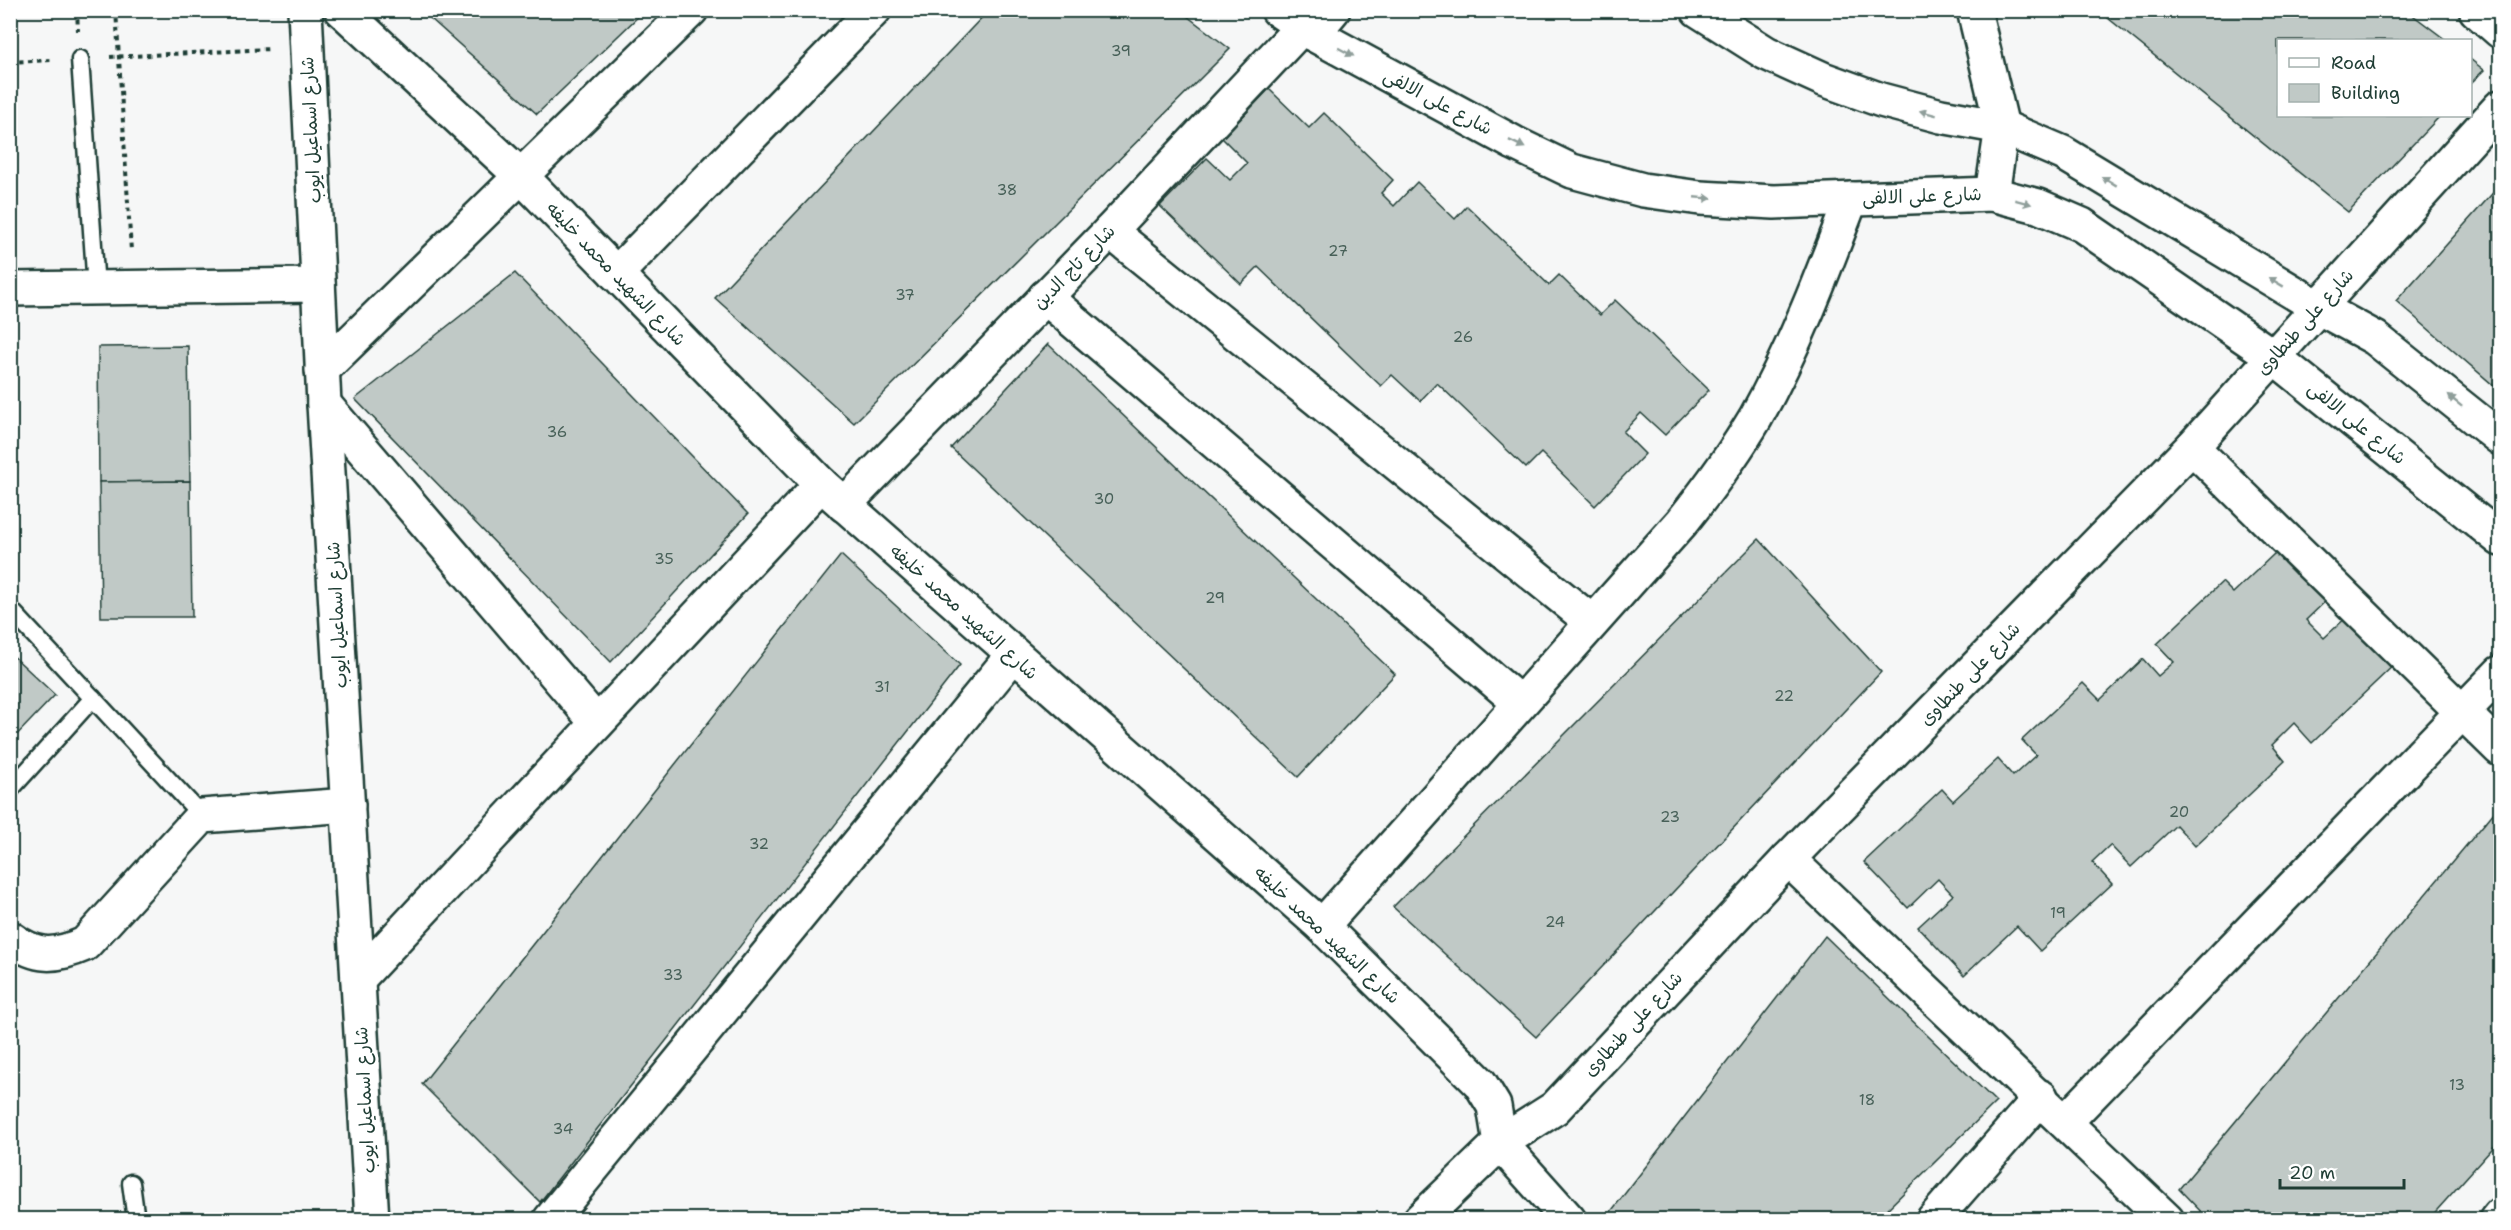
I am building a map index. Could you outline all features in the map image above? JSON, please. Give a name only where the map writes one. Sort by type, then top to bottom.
[{"type":"street","name":"شارع اسماعيل ايوب","points":[[305,10],[322,370],[372,1220]]},
{"type":"street","name":"شارع الشهيد محمد خليفه","points":[[342,10],[521,176],[833,494],[1322,926],[1480,1083],[1494,1106],[1500,1143]]},
{"type":"street","points":[[322,370],[691,10]]},
{"type":"street","points":[[616,274],[874,10]]},
{"type":"street","points":[[1974,10],[2002,127],[1992,194]]},
{"type":"street","points":[[2476,10],[2500,31]]},
{"type":"street","points":[[1711,14],[1766,53],[1823,79],[1881,100],[1941,116],[2002,127],[2063,153],[2318,308],[2375,338],[2500,438]]},
{"type":"street","name":"شارع على الالفى","points":[[1306,20],[1514,143],[1572,171],[1643,190],[1700,198],[1774,202],[1992,194],[2038,206],[2082,225],[2274,357],[2500,539]]},
{"type":"street","name":"شارع تاج الدين","points":[[358,979],[597,723],[833,494],[1045,297],[1110,231],[1306,20]]},
{"type":"street","name":"شارع على طنطاوى","points":[[1420,1220],[1500,1143],[1555,1108],[1788,859],[2192,447],[2500,106]]},
{"type":"street","points":[[1322,926],[1682,522],[1723,470],[1785,361],[1811,302],[1851,199]]},
{"type":"street","points":[[1110,231],[1592,622]]},
{"type":"street","points":[[10,289],[318,285]]},
{"type":"street","points":[[1045,297],[1520,703]]},
{"type":"street","points":[[324,404],[597,723]]},
{"type":"street","points":[[2192,447],[2500,749]]},
{"type":"street","points":[[550,1220],[1013,655]]},
{"type":"street","points":[[2066,1121],[2500,673]]},
{"type":"street","points":[[10,938],[25,948],[45,954],[66,953],[85,944],[202,816],[348,805]]},
{"type":"street","points":[[1788,859],[2041,1097],[2167,1220]]},
{"type":"street","points":[[1933,1220],[2041,1097]]},
{"type":"street","points":[[1500,1143],[1569,1220]]},
{"type":"street","points":[[2496,1220],[2500,1215]]},
{"type":"lane","points":[[80,59],[96,288]]},
{"type":"lane","points":[[10,609],[202,816]]},
{"type":"lane","points":[[10,790],[93,698]]},
{"type":"lane","points":[[132,1183],[136,1220]]},
{"type":"path","points":[[116,10],[134,287]]},
{"type":"path","points":[[10,62],[307,47]]},
{"type":"building","points":[[421,10],[645,10],[537,114]]},
{"type":"building","points":[[989,10],[1179,10],[1230,49],[854,423],[715,298]]},
{"type":"building","points":[[2098,10],[2406,10],[2445,39],[2277,39],[2277,117],[2439,117],[2348,212]]},
{"type":"building","points":[[2472,61],[2484,70],[2472,82]]},
{"type":"building","points":[[1269,89],[1309,128],[1324,113],[1393,180],[1381,193],[1394,206],[1417,182],[1455,219],[1467,206],[1549,285],[1559,275],[1600,315],[1615,300],[1709,390],[1665,435],[1641,413],[1623,432],[1645,454],[1595,506],[1541,453],[1526,468],[1437,383],[1420,401],[1392,375],[1381,386],[1258,267],[1241,284],[1160,206],[1207,158],[1230,180],[1247,163],[1222,138]]},
{"type":"building","points":[[2500,185],[2500,391],[2396,301]]},
{"type":"building","points":[[515,273],[748,514],[611,662],[355,399]]},
{"type":"building","points":[[1048,344],[1395,674],[1298,777],[951,448]]},
{"type":"building","points":[[188,346],[190,481],[99,482],[98,347]]},
{"type":"building","points":[[190,481],[192,617],[101,617],[99,482]]},
{"type":"building","points":[[1759,539],[1881,672],[1536,1037],[1393,907]]},
{"type":"building","points":[[2275,553],[2295,574],[2303,567],[2331,596],[2306,620],[2324,638],[2351,613],[2397,662],[2312,743],[2294,723],[2272,745],[2285,761],[2195,846],[2176,825],[2131,867],[2110,845],[2092,862],[2112,884],[2040,951],[2017,926],[1964,976],[1918,927],[1953,895],[1938,879],[1908,908],[1864,862],[1942,789],[1953,801],[1998,759],[2013,776],[2036,755],[2022,740],[2083,683],[2100,700],[2143,659],[2158,676],[2174,662],[2157,644],[2222,582],[2233,593]]},
{"type":"building","points":[[841,555],[960,665],[540,1202],[422,1084]]},
{"type":"building","points":[[10,653],[55,695],[10,742]]},
{"type":"building","points":[[2500,805],[2500,1140],[2428,1220],[2209,1220],[2179,1189]]},
{"type":"building","points":[[1825,936],[1996,1102],[1876,1220],[1614,1220],[1609,1214]]}]
